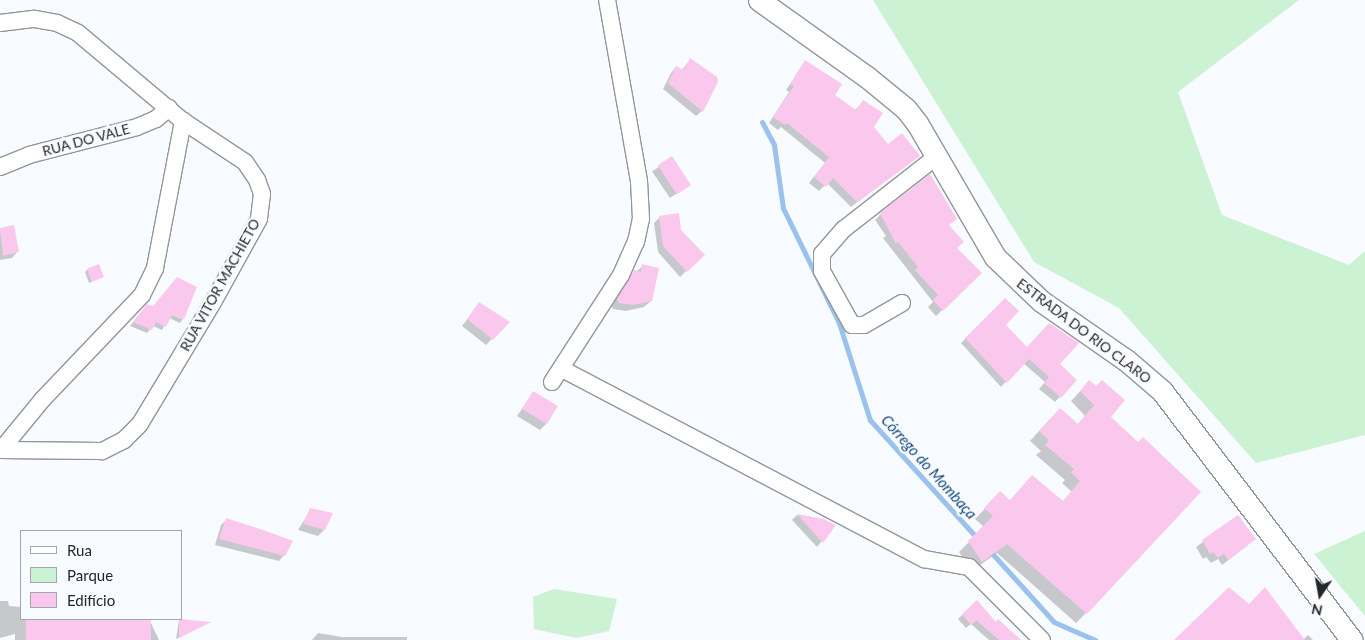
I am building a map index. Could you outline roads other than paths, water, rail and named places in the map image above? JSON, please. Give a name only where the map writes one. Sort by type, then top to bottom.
[{"type":"main road","name":"ESTRADA DO RIO CLARO","points":[[759,0],[891,95],[917,123],[995,258],[1041,301],[1133,365],[1162,392],[1352,640]]},
{"type":"street","points":[[607,0],[639,181],[641,219],[636,242],[621,275],[557,376],[924,559],[969,568],[1042,640]]},
{"type":"street","name":"RUA VITOR MACHIETO","points":[[0,23],[35,20],[57,23],[78,33],[183,121],[245,162],[257,180],[262,207],[238,258],[140,424],[124,440],[102,451],[0,450]]},
{"type":"street","name":"RUA DO VALE","points":[[0,167],[29,156],[137,127],[156,119],[169,108]]},
{"type":"street","points":[[0,450],[42,400],[142,295],[155,268],[183,121]]},
{"type":"street","points":[[902,303],[864,325],[852,325],[822,271],[822,254],[844,229],[937,156]]},
{"type":"waterway","name":"Córrego do Mombaça","points":[[762,122],[774,145],[783,208],[839,323],[870,420],[978,539]]},
{"type":"waterway","name":"Córrego do Mombaça","points":[[989,550],[1054,622],[1095,640]]}]
